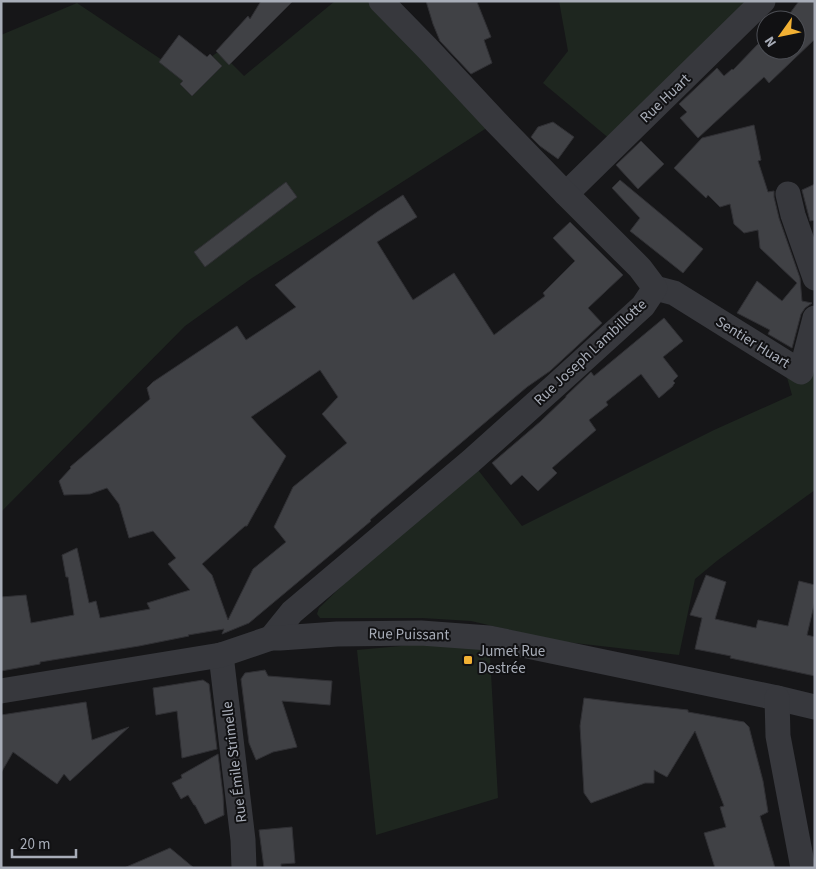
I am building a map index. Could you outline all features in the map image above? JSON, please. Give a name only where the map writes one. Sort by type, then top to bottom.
[{"type":"street","name":"Rue Joseph Lambillotte","points":[[271,638],[292,612],[471,461],[644,306],[655,288],[640,268],[496,122],[381,1]]},
{"type":"street","name":"Rue Huart","points":[[566,194],[763,1]]},
{"type":"street","points":[[788,194],[792,215],[815,278]]},
{"type":"street","name":"Sentier Huart","points":[[655,288],[674,293],[801,372],[815,318]]},
{"type":"street","name":"Rue Puissant","points":[[1,691],[220,656],[271,638],[421,632],[489,638],[777,698],[815,708]]},
{"type":"street","name":"Rue Émile Strimelle","points":[[220,656],[243,840],[244,868]]},
{"type":"street","points":[[777,698],[778,736],[803,868]]},
{"type":"shaded area","points":[[335,1],[374,1],[496,122],[252,278],[185,326],[1,512],[1,35],[77,3],[186,76],[219,51],[244,76]]},
{"type":"shaded area","points":[[559,1],[763,1],[617,145],[543,83],[568,51]]},
{"type":"shaded area","points":[[815,329],[815,490],[718,560],[695,579],[679,655],[557,641],[471,621],[422,618],[320,618],[317,614],[319,608],[471,461],[522,526],[714,430],[792,395],[782,360],[801,372]]},
{"type":"shaded area","points":[[489,638],[498,798],[376,835],[357,650]]},
{"type":"building","points":[[261,1],[293,1],[229,65],[216,51],[248,16],[250,19]]},
{"type":"building","points":[[426,1],[477,2],[491,37],[484,40],[492,63],[471,74],[440,41]]},
{"type":"building","points":[[799,1],[815,1],[815,39],[806,48],[806,10],[792,10]]},
{"type":"building","points":[[179,35],[207,57],[210,54],[222,66],[192,96],[180,84],[183,81],[159,62]]},
{"type":"building","points":[[756,46],[756,60],[793,60],[769,83],[764,77],[698,138],[680,118],[687,112],[679,104],[717,68],[724,76],[733,70]]},
{"type":"building","points":[[553,122],[574,137],[558,159],[531,137],[538,127]]},
{"type":"building","points":[[754,125],[761,160],[758,161],[768,192],[774,191],[779,218],[800,278],[802,301],[812,303],[801,314],[792,348],[768,334],[770,330],[737,313],[757,281],[782,301],[797,283],[760,248],[758,230],[744,233],[734,224],[730,204],[720,207],[708,195],[706,198],[674,168],[702,138]]},
{"type":"building","points":[[641,141],[664,164],[638,189],[616,165]]},
{"type":"building","points":[[620,180],[703,249],[683,273],[630,231],[640,218],[612,188]]},
{"type":"building","points":[[286,182],[297,197],[205,267],[194,252]]},
{"type":"building","points":[[815,184],[815,220],[810,221],[802,190]]},
{"type":"building","points":[[403,195],[417,217],[377,242],[413,300],[454,273],[494,335],[545,296],[543,293],[575,261],[553,238],[570,222],[623,275],[588,308],[602,323],[550,371],[527,387],[249,623],[222,634],[224,629],[139,646],[40,662],[40,664],[1,671],[1,597],[26,595],[31,623],[74,615],[68,577],[66,577],[62,555],[77,548],[89,603],[96,601],[100,618],[150,609],[147,603],[190,590],[168,564],[176,558],[153,531],[129,538],[119,504],[107,488],[90,494],[64,495],[59,481],[70,467],[150,399],[147,388],[153,382],[237,326],[246,340],[296,307],[275,285]],"holes":[[[320,370],[338,397],[322,414],[347,443],[293,487],[274,527],[286,542],[253,569],[228,620],[212,575],[202,564],[247,526],[286,456],[251,417]]]},
{"type":"building","points":[[664,318],[683,341],[663,357],[678,376],[673,381],[675,383],[673,386],[659,398],[641,374],[606,402],[608,405],[589,420],[596,430],[552,468],[557,473],[538,491],[522,475],[511,485],[492,463],[541,421],[591,372],[594,376]]},
{"type":"building","points":[[706,575],[726,582],[715,619],[756,628],[758,620],[788,626],[799,581],[815,585],[815,601],[807,635],[815,637],[815,676],[695,649],[702,618],[690,615]]},
{"type":"building","points":[[265,670],[268,676],[332,681],[330,705],[282,701],[297,747],[273,752],[256,760],[249,743],[241,679],[245,673]]},
{"type":"building","points":[[203,680],[209,684],[217,749],[182,758],[177,711],[156,715],[153,688]]},
{"type":"building","points":[[584,698],[688,710],[688,712],[744,722],[749,727],[763,781],[768,812],[760,816],[775,868],[715,868],[704,833],[726,827],[720,807],[724,806],[695,731],[667,777],[654,770],[654,783],[645,783],[591,803],[584,793],[580,726]]},
{"type":"building","points":[[86,702],[92,740],[129,727],[70,781],[64,774],[57,784],[13,752],[1,773],[1,715]]},
{"type":"building","points":[[218,754],[224,815],[205,824],[188,795],[181,799],[172,783],[182,778],[181,775]]},
{"type":"building","points":[[292,827],[295,863],[281,864],[281,868],[264,868],[259,830]]},
{"type":"building","points":[[170,848],[194,868],[124,868]]},
{"type":"place","name":"Jumet Rue Destrée","points":[[468,660]]}]
